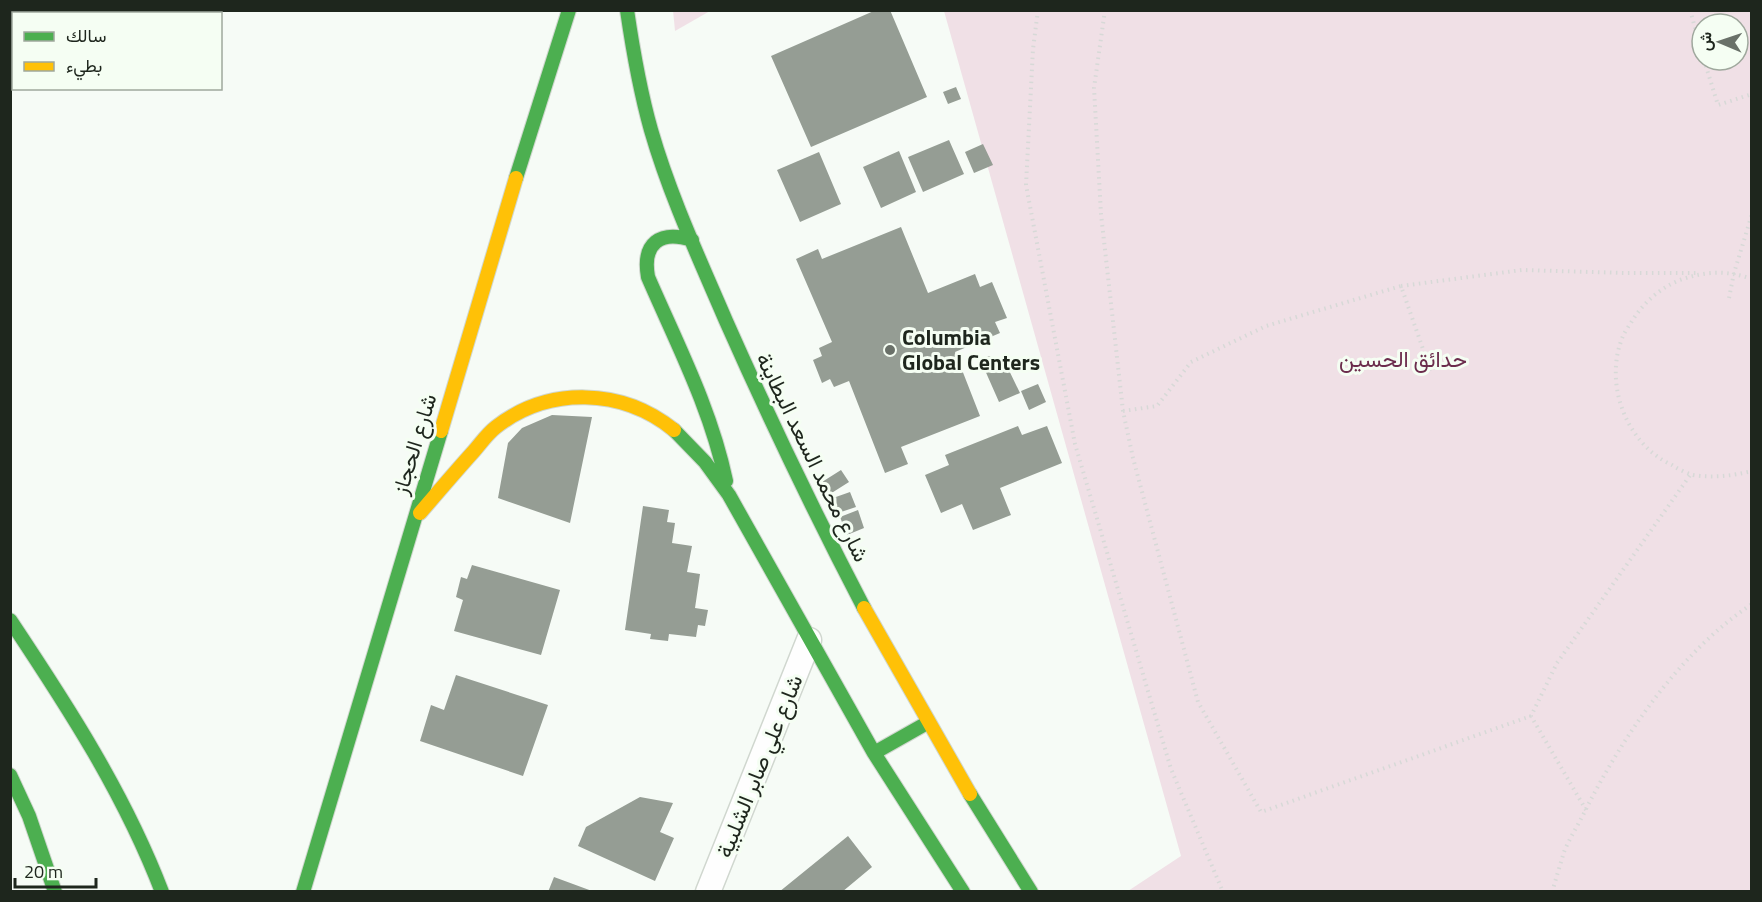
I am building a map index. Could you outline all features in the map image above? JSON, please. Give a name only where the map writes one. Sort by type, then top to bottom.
[{"type":"street","name":"شارع الحجاز","points":[[303,891],[516,178],[569,10]]},
{"type":"street","name":"شارع محمد السعد البطاينة","points":[[627,10],[643,100],[656,148],[673,195],[744,364],[801,485],[862,605],[927,723],[1031,891]]},
{"type":"street","points":[[692,240],[680,235],[667,235],[655,242],[647,252],[644,265],[714,431],[729,495]]},
{"type":"street","points":[[413,521],[494,428],[517,412],[544,402],[572,396],[600,397],[654,415],[692,446],[729,495],[874,753],[963,891]]},
{"type":"street","points":[[10,620],[81,726],[151,859],[162,891]]},
{"type":"street","name":"شارع علي صابر الشلبية","points":[[708,891],[809,640]]},
{"type":"street","points":[[874,753],[927,723]]},
{"type":"street","points":[[10,775],[29,816],[55,891]]},
{"type":"path","points":[[1038,10],[1033,49],[1026,185],[1075,444],[1171,769],[1223,891]]},
{"type":"path","points":[[1105,10],[1094,88],[1101,214],[1123,411],[1132,458],[1198,702],[1261,812],[1531,716],[1557,663],[1691,474]]},
{"type":"path","points":[[1708,72],[1718,105],[1752,94]]},
{"type":"path","points":[[1729,298],[1752,214]]},
{"type":"path","points":[[1123,411],[1157,406],[1191,362],[1266,326],[1401,286],[1522,270],[1734,273],[1752,279]]},
{"type":"path","points":[[1734,273],[1700,273],[1667,285],[1641,307],[1623,337],[1616,370],[1620,405],[1635,436],[1660,460],[1691,474],[1728,477],[1752,471]]},
{"type":"path","points":[[1401,286],[1431,372]]},
{"type":"path","points":[[1552,891],[1565,851],[1603,776],[1634,724],[1682,665],[1733,616],[1752,604]]},
{"type":"path","points":[[1531,716],[1586,810]]},
{"type":"green space","points":[[673,10],[710,10],[710,11],[675,31]]},
{"type":"green space","name":"حدائق الحسين","points":[[944,11],[1751,11],[1751,891],[1128,891],[1181,856]]},
{"type":"building","points":[[876,10],[890,10],[927,97],[811,147],[771,56]]},
{"type":"building","points":[[956,87],[961,99],[948,104],[943,92]]},
{"type":"building","points":[[949,140],[964,174],[923,192],[908,157]]},
{"type":"building","points":[[983,144],[993,165],[974,173],[965,152]]},
{"type":"building","points":[[899,151],[916,192],[881,208],[863,167]]},
{"type":"building","points":[[819,152],[841,204],[800,222],[777,170]]},
{"type":"building","name":"Columbia Global Centers","points":[[901,227],[928,293],[975,274],[980,287],[992,282],[1007,318],[995,322],[1000,333],[955,352],[980,416],[901,447],[908,464],[885,473],[849,381],[834,387],[830,379],[822,383],[813,360],[822,356],[819,348],[832,342],[796,259],[818,249],[822,259]]},
{"type":"building","points":[[990,356],[995,362],[1004,360],[1020,393],[999,402],[980,359]]},
{"type":"building","points":[[1038,384],[1046,402],[1029,410],[1021,391]]},
{"type":"building","points":[[552,415],[592,417],[570,523],[498,498],[508,443],[522,428]]},
{"type":"building","points":[[1018,426],[1022,435],[1047,426],[1062,463],[1000,488],[1011,515],[973,530],[962,504],[941,513],[925,475],[949,465],[945,455]]},
{"type":"building","points":[[841,470],[849,482],[830,494],[822,482]]},
{"type":"building","points":[[850,492],[856,507],[838,513],[833,498]]},
{"type":"building","points":[[643,506],[669,510],[667,522],[675,523],[672,543],[692,546],[687,572],[700,574],[695,608],[708,610],[705,626],[698,625],[696,637],[669,634],[668,641],[650,639],[651,634],[625,630]]},
{"type":"building","points":[[858,510],[864,528],[847,535],[840,517]]},
{"type":"building","points":[[472,565],[560,590],[541,655],[454,631],[463,600],[456,597],[461,577],[467,579]]},
{"type":"building","points":[[456,675],[548,705],[523,776],[420,741],[431,705],[444,710]]},
{"type":"building","points":[[640,797],[673,803],[660,832],[674,838],[655,881],[578,846],[586,827]]},
{"type":"building","points":[[848,836],[872,867],[842,892],[779,892]]},
{"type":"building","points":[[554,877],[592,891],[592,892],[548,892]]},
{"type":"traffic: fast","points":[[516,178],[569,10]]},
{"type":"traffic: fast","points":[[627,10],[647,115],[676,203],[759,394],[864,608]]},
{"type":"traffic: fast","points":[[692,240],[671,237],[662,238],[656,242],[648,255],[648,277],[712,428],[726,481]]},
{"type":"traffic: fast","points":[[674,430],[705,462],[729,495],[874,753],[963,892]]},
{"type":"traffic: fast","points":[[303,892],[441,431]]},
{"type":"traffic: fast","points":[[10,620],[94,751],[147,855],[162,892]]},
{"type":"traffic: fast","points":[[874,753],[927,723]]},
{"type":"traffic: fast","points":[[10,775],[29,816],[55,892]]},
{"type":"traffic: fast","points":[[970,794],[1031,892]]},
{"type":"traffic: slow","points":[[441,431],[516,178]]},
{"type":"traffic: slow","points":[[420,513],[493,430],[517,414],[539,404],[585,397],[609,400],[632,406],[654,416],[674,430]]},
{"type":"traffic: slow","points":[[864,608],[970,794]]},
{"type":"place","name":"Columbia Global Centers","points":[[890,350]]}]
